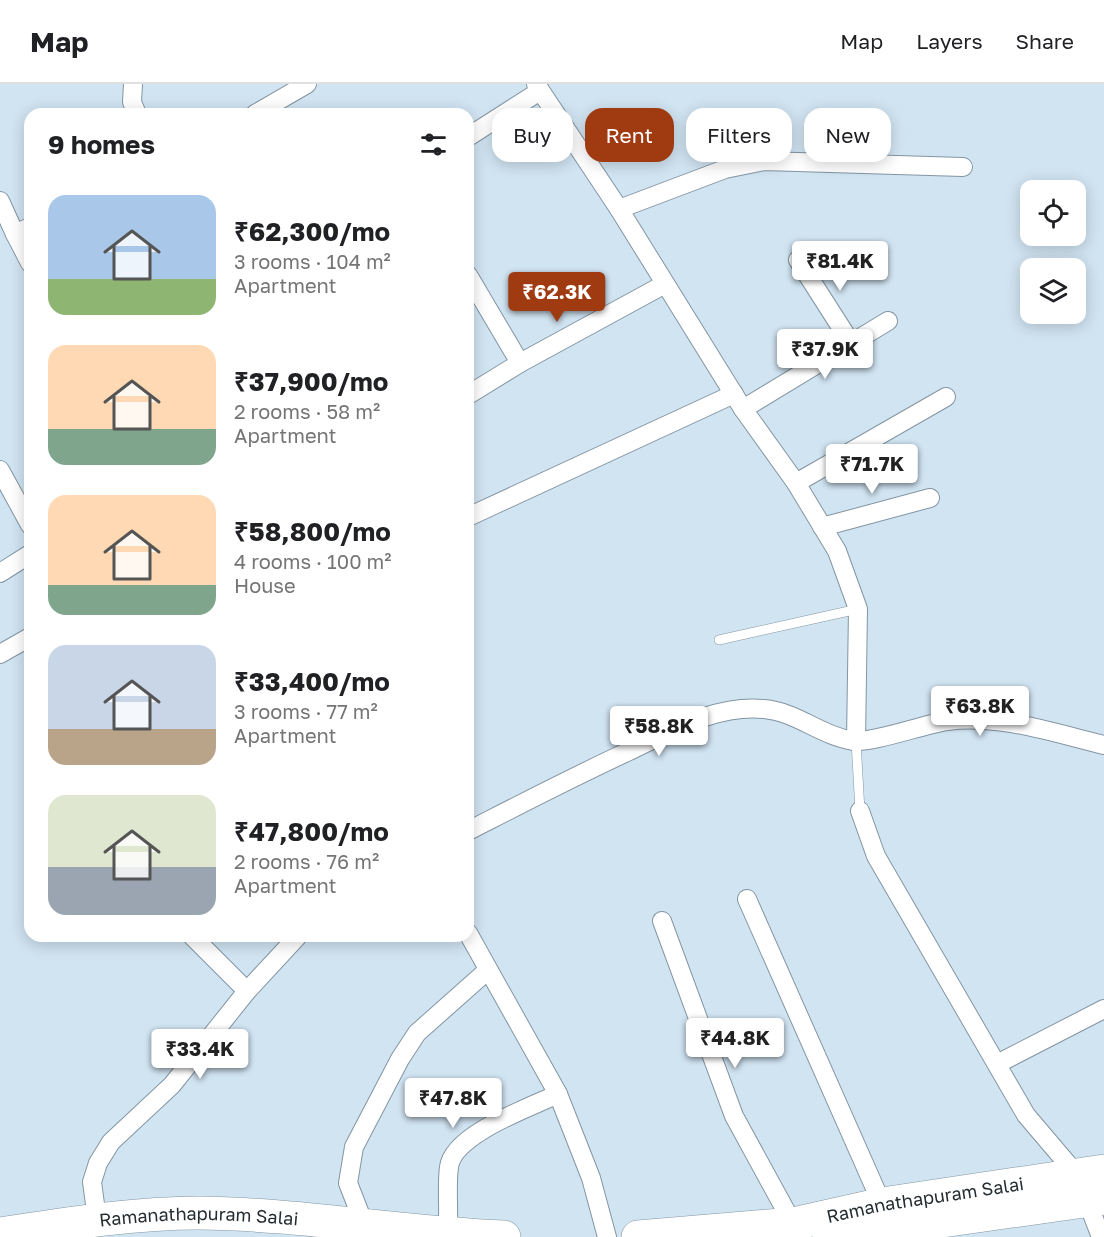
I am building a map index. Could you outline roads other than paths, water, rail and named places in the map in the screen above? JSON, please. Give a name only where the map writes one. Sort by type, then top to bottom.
[{"type":"highway","name":"Ramanathapuram Salai","points":[[638,1237],[793,1224],[882,1204],[1093,1186]]},
{"type":"highway","name":"Ramanathapuram Salai","points":[[842,1236],[933,1231],[1093,1186]]},
{"type":"highway","name":"Ramanathapuram Salai","points":[[0,1234],[96,1219],[199,1213],[364,1224],[448,1236],[504,1237]]},
{"type":"street","points":[[133,84],[132,102],[134,108]]},
{"type":"street","points":[[265,108],[307,84]]},
{"type":"street","points":[[474,133],[538,88],[619,209],[738,402],[796,483],[837,551],[858,609],[856,741]]},
{"type":"street","points":[[619,209],[725,169],[764,161],[963,167]]},
{"type":"street","points":[[0,201],[23,231]]},
{"type":"street","points":[[798,260],[850,343]]},
{"type":"street","points":[[474,284],[520,363]]},
{"type":"street","points":[[474,391],[520,363],[665,284]]},
{"type":"street","points":[[474,514],[738,402],[888,321]]},
{"type":"street","points":[[796,483],[946,397]]},
{"type":"street","points":[[0,470],[24,514]]},
{"type":"street","points":[[822,527],[930,498]]},
{"type":"street","points":[[0,573],[24,558]]},
{"type":"street","points":[[0,654],[24,640]]},
{"type":"street","points":[[474,826],[543,791],[701,718],[741,708],[766,709],[797,717],[824,732],[856,741],[947,721],[986,718],[1104,745]]},
{"type":"street","points":[[860,811],[876,856],[1026,1115],[1093,1186],[1101,1237]]},
{"type":"street","points":[[747,899],[882,1204]]},
{"type":"street","points":[[662,921],[734,1116],[793,1224]]},
{"type":"street","points":[[198,942],[247,991]]},
{"type":"street","points":[[96,1219],[92,1182],[98,1163],[111,1142],[172,1085],[247,991],[292,942]]},
{"type":"street","points":[[473,942],[558,1094],[591,1178],[607,1237]]},
{"type":"street","points":[[364,1224],[348,1183],[354,1147],[400,1059],[417,1033],[488,970]]},
{"type":"street","points":[[997,1064],[1104,1009]]},
{"type":"street","points":[[448,1236],[449,1165],[459,1148],[472,1136],[558,1094]]},
{"type":"lane","points":[[719,640],[858,609]]},
{"type":"lane","points":[[856,741],[860,811]]}]
